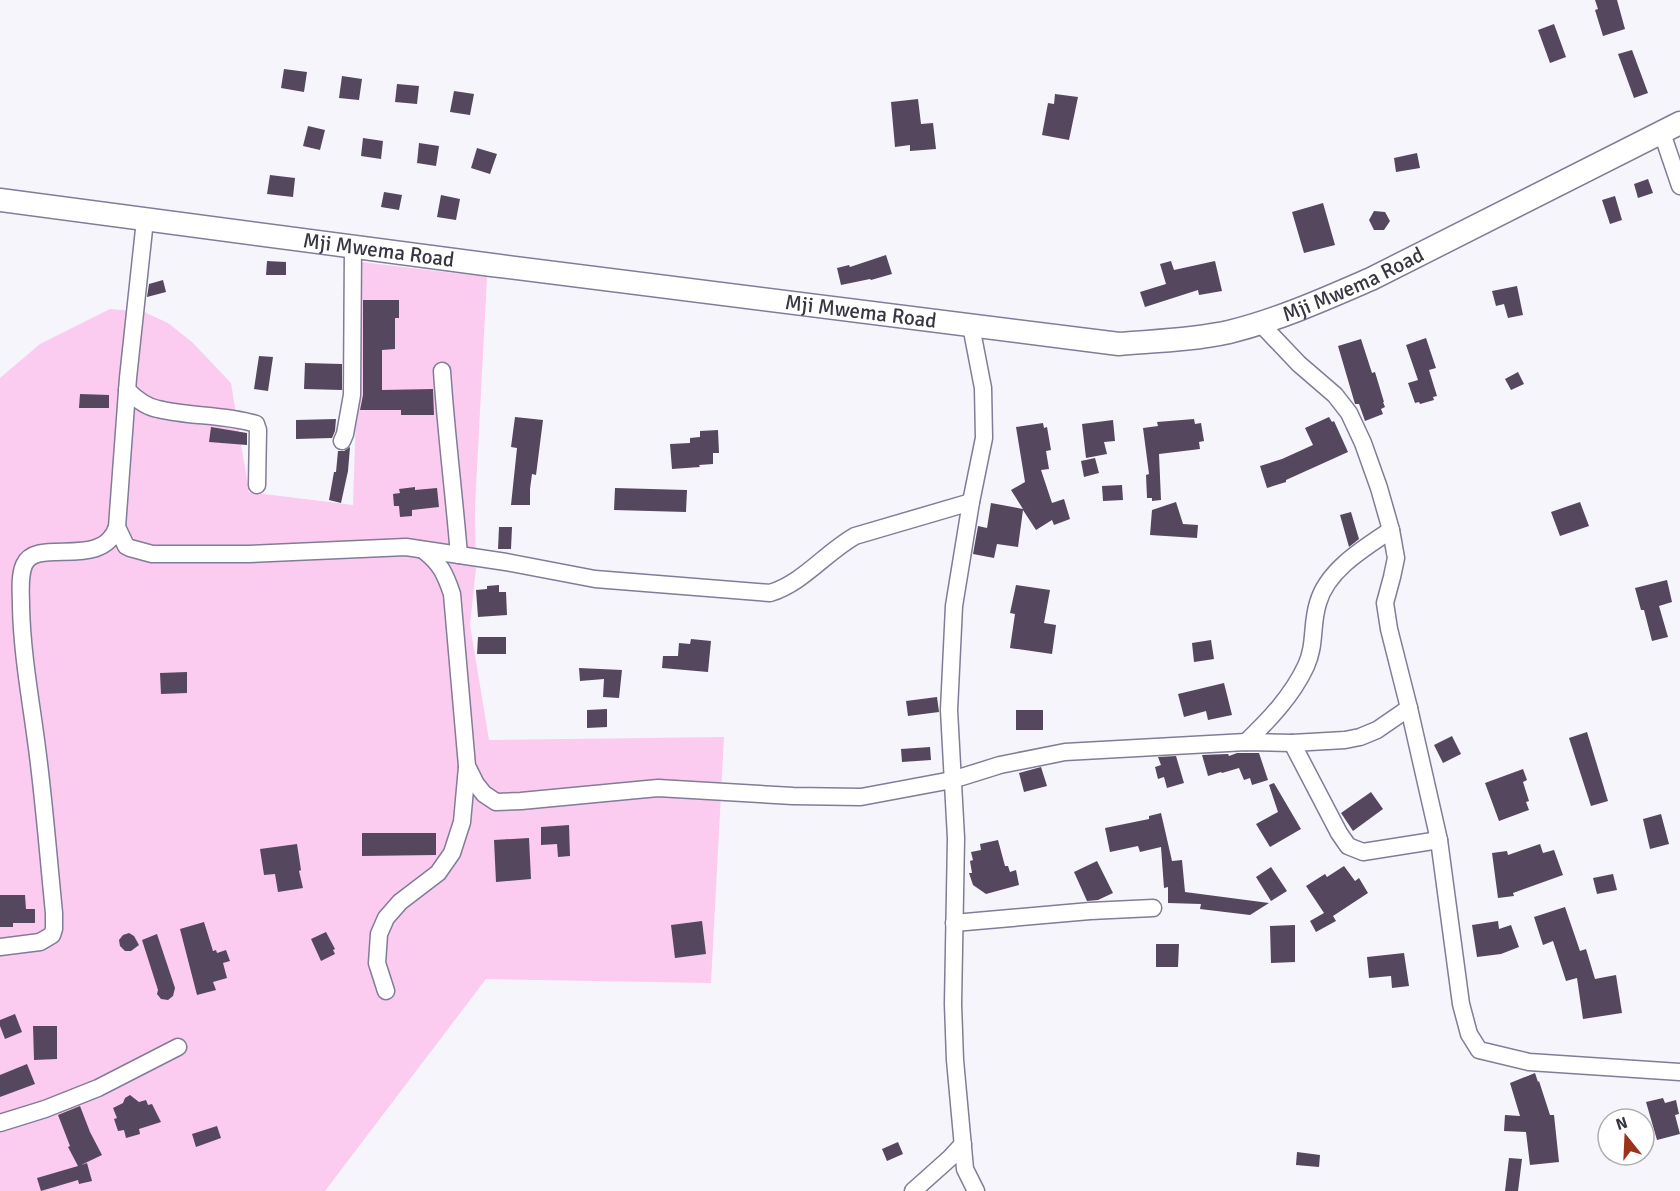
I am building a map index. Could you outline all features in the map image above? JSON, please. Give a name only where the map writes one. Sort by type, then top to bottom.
[{"type":"main road","name":"Mji Mwema Road","points":[[0,200],[970,327],[1119,344],[1178,340],[1226,332],[1260,323],[1318,302],[1371,279],[1671,128]]},
{"type":"street","points":[[1671,128],[1680,186]]},
{"type":"street","points":[[0,947],[40,942],[52,935],[54,929],[39,762],[25,668],[21,582],[24,564],[37,554],[87,551],[104,545],[111,540],[117,527],[127,390],[145,220]]},
{"type":"street","points":[[342,441],[352,395],[353,247]]},
{"type":"street","points":[[1260,323],[1299,364],[1335,395],[1349,413],[1379,488],[1396,558],[1385,603],[1389,628],[1439,840],[1461,1004],[1469,1034],[1479,1050],[1529,1062],[1680,1072]]},
{"type":"street","points":[[970,327],[983,388],[984,438],[954,606],[949,710],[956,838],[953,1004],[957,1097],[965,1169],[976,1191]]},
{"type":"street","points":[[442,371],[459,555]]},
{"type":"street","points":[[127,390],[136,399],[157,409],[242,419],[256,424],[258,430],[257,485]]},
{"type":"street","points":[[117,527],[126,546],[152,554],[248,554],[406,547],[506,562],[595,579],[770,593],[782,590],[797,580],[855,536],[971,502]]},
{"type":"street","points":[[1246,742],[1275,714],[1305,667],[1313,644],[1318,602],[1327,585],[1355,554],[1391,530]]},
{"type":"street","points":[[386,992],[377,963],[379,934],[386,918],[400,902],[438,873],[452,853],[462,822],[467,766],[452,594],[446,575],[435,559],[423,550]]},
{"type":"street","points":[[467,766],[484,794],[496,802],[658,788],[794,796],[861,797],[952,780],[1000,765],[1065,752],[1246,742],[1345,741],[1377,730],[1409,708]]},
{"type":"street","points":[[1292,743],[1348,846],[1363,852],[1439,840]]},
{"type":"street","points":[[954,923],[1153,908]]},
{"type":"street","points":[[0,1123],[45,1109],[98,1088],[178,1047]]},
{"type":"street","points":[[913,1191],[963,1144]]},
{"type":"shaded area","points":[[361,262],[487,277],[475,507],[476,568],[470,625],[489,740],[724,737],[711,983],[486,979],[325,1191],[0,1191],[0,378],[40,344],[110,309],[144,312],[168,323],[192,342],[231,383],[249,492],[353,505]]},
{"type":"building","points":[[1595,0],[1617,0],[1625,29],[1603,36],[1595,10],[1598,9]]},
{"type":"building","points":[[1554,24],[1566,57],[1550,63],[1538,30]]},
{"type":"building","points":[[1632,50],[1648,93],[1634,98],[1618,54]]},
{"type":"building","points":[[284,69],[307,72],[304,92],[281,88]]},
{"type":"building","points":[[342,76],[362,79],[359,100],[339,98]]},
{"type":"building","points":[[397,84],[419,86],[417,104],[395,102]]},
{"type":"building","points":[[454,91],[474,94],[470,115],[450,112]]},
{"type":"building","points":[[1055,94],[1078,97],[1069,140],[1042,135],[1048,103],[1054,104]]},
{"type":"building","points":[[918,99],[921,124],[933,123],[936,149],[910,151],[910,145],[895,147],[891,102]]},
{"type":"building","points":[[308,126],[325,130],[320,150],[303,146]]},
{"type":"building","points":[[363,138],[383,141],[381,159],[361,156]]},
{"type":"building","points":[[419,143],[439,146],[436,166],[417,163]]},
{"type":"building","points":[[477,148],[497,154],[490,174],[471,168]]},
{"type":"building","points":[[1417,153],[1420,168],[1396,172],[1394,158]]},
{"type":"building","points":[[270,175],[295,178],[293,197],[267,194]]},
{"type":"building","points":[[1648,179],[1653,193],[1638,198],[1634,184]]},
{"type":"building","points":[[384,192],[402,195],[399,210],[381,207]]},
{"type":"building","points":[[441,195],[460,199],[456,220],[437,217]]},
{"type":"building","points":[[1615,196],[1622,220],[1610,224],[1602,200]]},
{"type":"building","points":[[1323,203],[1335,245],[1304,253],[1292,212]]},
{"type":"building","points":[[1374,211],[1385,212],[1390,221],[1384,230],[1374,230],[1369,220]]},
{"type":"building","points":[[886,255],[892,274],[841,285],[837,268],[849,265],[850,267]]},
{"type":"building","points":[[267,261],[286,262],[286,275],[266,275]]},
{"type":"building","points":[[1171,261],[1174,270],[1215,261],[1222,291],[1199,295],[1198,290],[1145,307],[1140,292],[1166,284],[1160,264]]},
{"type":"building","points":[[163,280],[166,292],[147,297],[149,284]]},
{"type":"building","points":[[1517,286],[1523,315],[1508,318],[1504,304],[1496,306],[1492,291]]},
{"type":"building","points":[[363,300],[399,300],[399,318],[395,318],[395,349],[382,350],[382,390],[433,389],[434,415],[401,415],[401,410],[360,410],[363,395]]},
{"type":"building","points":[[1426,338],[1436,368],[1429,370],[1437,396],[1433,397],[1434,400],[1420,404],[1415,403],[1408,383],[1418,380],[1406,345]]},
{"type":"building","points":[[1361,339],[1372,373],[1375,372],[1385,407],[1381,409],[1383,414],[1365,421],[1359,404],[1355,404],[1338,346]]},
{"type":"building","points":[[259,356],[273,357],[268,391],[254,389]]},
{"type":"building","points":[[305,363],[342,364],[342,390],[304,389]]},
{"type":"building","points":[[1518,372],[1524,384],[1511,390],[1505,379]]},
{"type":"building","points":[[80,394],[109,395],[109,408],[79,408]]},
{"type":"building","points":[[515,417],[543,420],[536,475],[532,474],[530,505],[511,505],[517,448],[511,447]]},
{"type":"building","points":[[1329,417],[1332,422],[1334,421],[1348,452],[1286,480],[1286,482],[1267,488],[1260,466],[1313,445],[1305,428]]},
{"type":"building","points":[[336,419],[332,438],[296,439],[296,420]]},
{"type":"building","points":[[1194,419],[1195,424],[1201,423],[1204,441],[1199,442],[1200,449],[1159,454],[1161,500],[1152,501],[1152,498],[1147,498],[1146,475],[1149,474],[1143,428],[1158,426],[1157,422]]},
{"type":"building","points":[[1113,420],[1115,441],[1104,442],[1107,454],[1086,458],[1082,424]]},
{"type":"building","points":[[1043,423],[1044,428],[1047,427],[1051,450],[1046,451],[1049,469],[1041,470],[1052,503],[1064,499],[1070,519],[1054,525],[1052,520],[1036,530],[1023,510],[1018,547],[997,544],[994,558],[973,554],[978,526],[987,528],[991,503],[1023,509],[1011,490],[1025,482],[1016,427]]},
{"type":"building","points":[[211,427],[247,433],[247,445],[209,442]]},
{"type":"building","points":[[718,430],[719,453],[713,453],[713,464],[672,469],[670,444],[690,443],[690,438],[700,437],[700,431]]},
{"type":"building","points":[[350,447],[348,471],[341,503],[329,500],[334,472],[336,472],[338,451],[344,451]]},
{"type":"building","points":[[1095,458],[1099,473],[1084,477],[1081,461]]},
{"type":"building","points":[[1122,485],[1123,500],[1103,501],[1102,486]]},
{"type":"building","points":[[415,487],[415,490],[437,488],[439,507],[412,510],[412,516],[400,517],[399,506],[394,506],[393,494],[400,493],[399,489]]},
{"type":"building","points":[[615,488],[687,490],[686,512],[614,510]]},
{"type":"building","points":[[1176,502],[1183,524],[1198,525],[1197,538],[1150,535],[1152,510]]},
{"type":"building","points":[[1580,502],[1589,526],[1560,536],[1551,512]]},
{"type":"building","points":[[1351,512],[1359,539],[1349,547],[1340,515]]},
{"type":"building","points":[[499,527],[512,527],[511,549],[498,549]]},
{"type":"building","points":[[1667,580],[1672,602],[1659,606],[1668,637],[1652,641],[1644,610],[1641,610],[1635,588]]},
{"type":"building","points":[[499,585],[499,592],[506,592],[507,615],[478,617],[476,590]]},
{"type":"building","points":[[1016,585],[1050,590],[1044,623],[1056,625],[1052,654],[1010,648],[1015,614],[1010,613]]},
{"type":"building","points":[[478,637],[506,637],[506,654],[477,654]]},
{"type":"building","points":[[691,639],[711,641],[708,672],[662,668],[663,656],[678,656],[679,643],[690,644]]},
{"type":"building","points":[[1211,640],[1214,659],[1194,662],[1192,643]]},
{"type":"building","points":[[579,668],[622,670],[619,698],[603,697],[604,679],[580,681]]},
{"type":"building","points":[[187,672],[187,693],[161,694],[160,673]]},
{"type":"building","points":[[1224,683],[1232,715],[1208,720],[1206,711],[1184,717],[1178,694]]},
{"type":"building","points":[[937,697],[939,712],[908,716],[906,701]]},
{"type":"building","points":[[607,709],[607,727],[587,728],[587,710]]},
{"type":"building","points":[[1016,710],[1043,710],[1043,730],[1016,730]]},
{"type":"building","points":[[1587,732],[1608,801],[1591,806],[1569,738]]},
{"type":"building","points":[[1452,736],[1461,754],[1443,763],[1434,745]]},
{"type":"building","points":[[930,747],[931,760],[902,762],[901,749]]},
{"type":"building","points":[[1237,753],[1259,753],[1268,780],[1252,785],[1250,778],[1244,780],[1239,768],[1208,776],[1202,755],[1228,754],[1229,756]]},
{"type":"building","points":[[1176,756],[1184,783],[1167,788],[1164,777],[1158,779],[1155,767],[1161,765],[1158,757]]},
{"type":"building","points":[[1041,767],[1047,786],[1024,792],[1019,773]]},
{"type":"building","points":[[1523,769],[1527,780],[1523,782],[1529,801],[1526,802],[1529,810],[1499,821],[1485,783]]},
{"type":"building","points":[[1274,783],[1301,829],[1270,847],[1256,824],[1278,812],[1269,785]]},
{"type":"building","points":[[1371,792],[1383,809],[1353,831],[1341,813]]},
{"type":"building","points":[[1161,813],[1172,861],[1182,860],[1185,892],[1269,903],[1250,915],[1200,909],[1201,904],[1168,903],[1168,887],[1164,888],[1161,847],[1140,852],[1138,846],[1110,852],[1105,828],[1149,819],[1149,816]]},
{"type":"building","points":[[1661,814],[1669,844],[1650,849],[1643,819]]},
{"type":"building","points":[[569,825],[570,856],[558,857],[557,844],[541,845],[541,827]]},
{"type":"building","points":[[362,833],[436,833],[436,855],[362,856]]},
{"type":"building","points":[[529,838],[531,879],[496,882],[494,840]]},
{"type":"building","points":[[998,840],[1005,866],[1008,866],[1010,872],[1016,870],[1019,885],[986,894],[973,885],[969,873],[972,873],[971,852],[981,850],[980,844]]},
{"type":"building","points":[[297,844],[303,888],[278,892],[275,874],[264,875],[260,849]]},
{"type":"building","points":[[1540,844],[1543,853],[1554,850],[1563,875],[1513,893],[1514,896],[1498,898],[1492,853],[1507,851],[1508,855]]},
{"type":"building","points":[[1097,861],[1113,893],[1098,900],[1087,901],[1074,872]]},
{"type":"building","points":[[1344,866],[1355,881],[1359,878],[1368,893],[1333,916],[1336,921],[1316,932],[1310,921],[1324,913],[1306,886],[1325,874],[1327,877]]},
{"type":"building","points":[[1271,867],[1287,891],[1271,901],[1256,877]]},
{"type":"building","points":[[1613,874],[1617,890],[1597,894],[1593,878]]},
{"type":"building","points":[[0,895],[25,895],[26,909],[35,909],[35,923],[13,923],[13,927],[0,927]]},
{"type":"building","points":[[1565,907],[1580,951],[1586,949],[1595,979],[1616,975],[1622,1013],[1583,1019],[1577,978],[1566,981],[1553,941],[1543,945],[1534,917]]},
{"type":"building","points":[[702,921],[706,954],[675,958],[671,925]]},
{"type":"building","points":[[1498,921],[1499,929],[1511,925],[1519,947],[1501,954],[1477,957],[1472,925]]},
{"type":"building","points":[[204,922],[213,951],[216,950],[217,953],[226,950],[230,961],[223,963],[227,978],[213,982],[216,990],[197,995],[180,929]]},
{"type":"building","points":[[1295,925],[1295,962],[1271,963],[1270,926]]},
{"type":"building","points":[[326,932],[335,949],[333,950],[335,954],[321,961],[311,939]]},
{"type":"building","points":[[129,933],[134,936],[139,945],[131,951],[125,951],[120,946],[119,940],[123,935]]},
{"type":"building","points":[[157,934],[175,988],[173,996],[168,1000],[161,999],[157,994],[158,990],[142,940]]},
{"type":"building","points":[[1156,944],[1179,944],[1178,967],[1156,967]]},
{"type":"building","points":[[1404,953],[1409,986],[1392,988],[1391,976],[1369,978],[1367,957]]},
{"type":"building","points":[[15,1014],[22,1032],[5,1039],[0,1020]]},
{"type":"building","points":[[33,1026],[57,1026],[57,1059],[34,1060]]},
{"type":"building","points":[[27,1064],[35,1084],[0,1097],[0,1075]]},
{"type":"building","points":[[1535,1073],[1550,1115],[1554,1115],[1559,1162],[1530,1165],[1526,1132],[1504,1131],[1505,1115],[1520,1116],[1510,1083]]},
{"type":"building","points":[[130,1095],[139,1102],[146,1100],[148,1105],[152,1104],[161,1122],[139,1129],[140,1134],[126,1138],[124,1130],[118,1131],[113,1108],[123,1103]]},
{"type":"building","points":[[1663,1098],[1665,1103],[1676,1100],[1679,1114],[1675,1115],[1680,1134],[1657,1140],[1656,1107],[1647,1107],[1646,1102]]},
{"type":"building","points":[[80,1106],[102,1155],[81,1165],[87,1163],[92,1181],[79,1184],[78,1180],[41,1191],[37,1178],[78,1166],[68,1147],[70,1146],[58,1115]]},
{"type":"building","points":[[217,1126],[221,1138],[196,1147],[192,1134]]},
{"type":"building","points":[[898,1142],[903,1154],[887,1161],[882,1149]]},
{"type":"building","points":[[1297,1152],[1320,1155],[1319,1167],[1296,1165]]},
{"type":"building","points":[[1509,1158],[1522,1159],[1518,1191],[1505,1191]]}]
